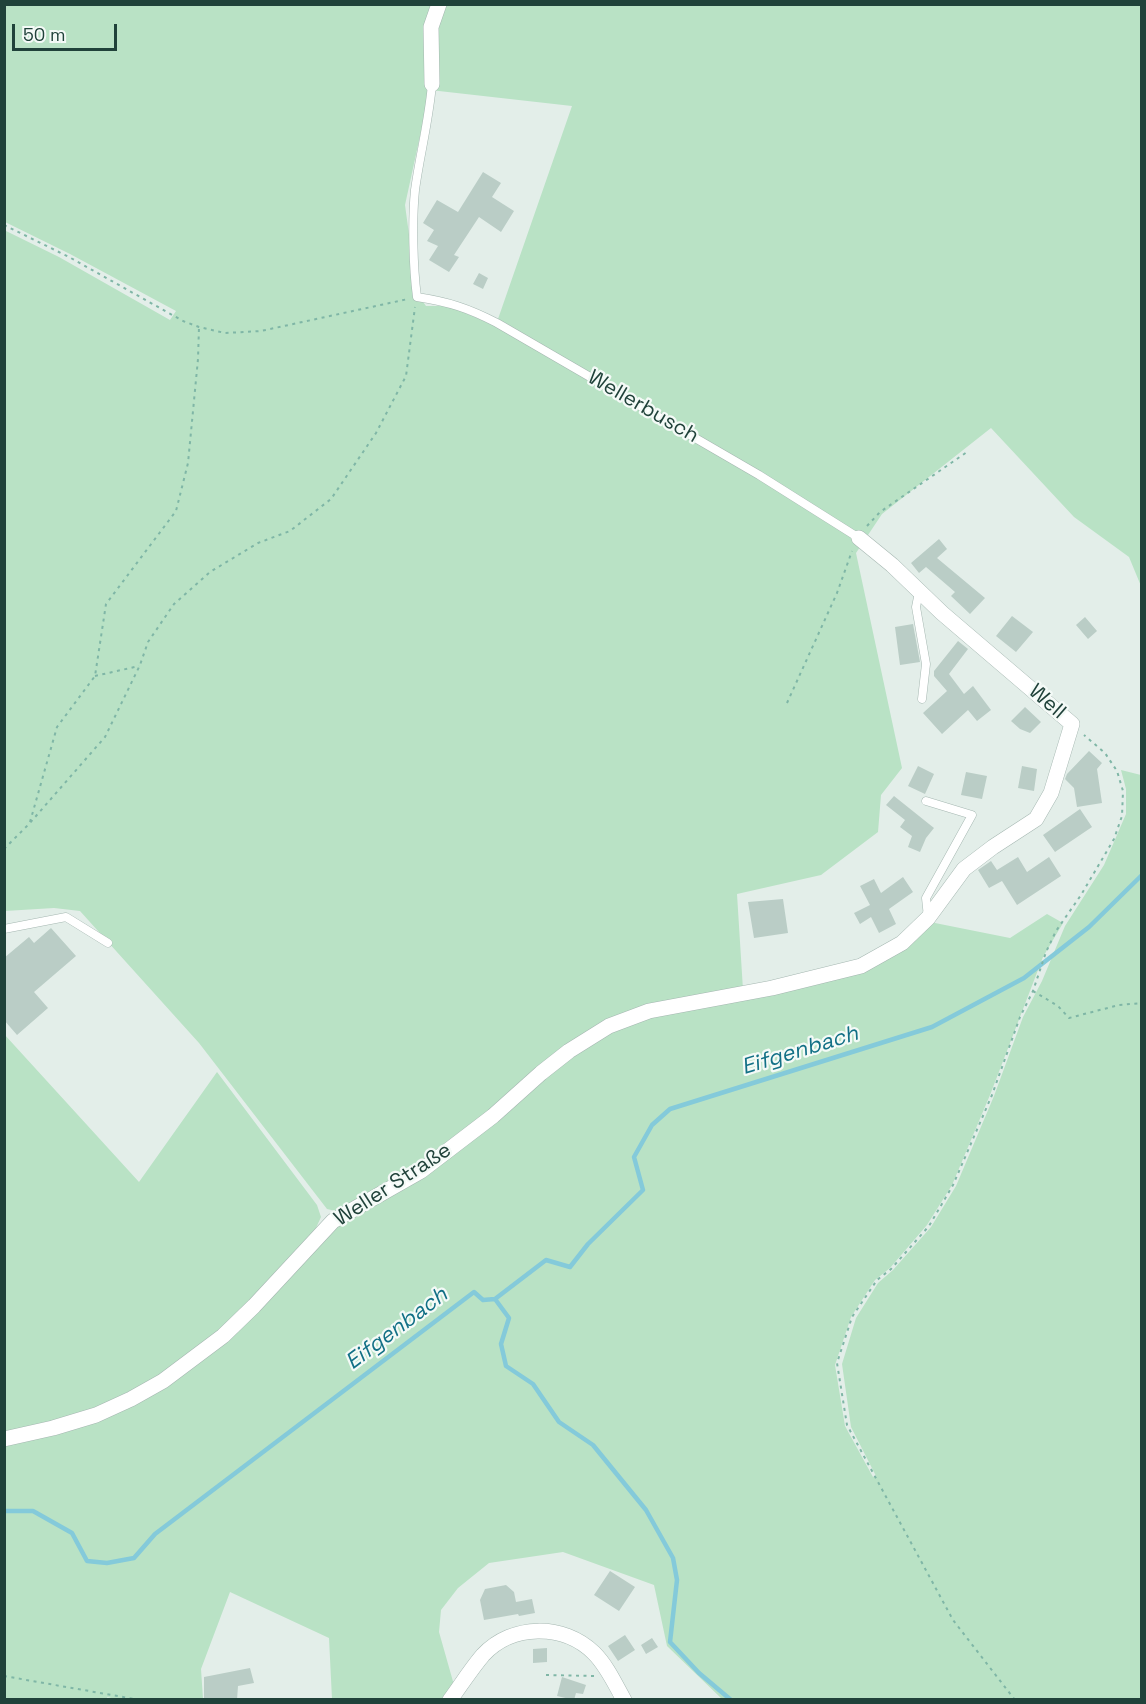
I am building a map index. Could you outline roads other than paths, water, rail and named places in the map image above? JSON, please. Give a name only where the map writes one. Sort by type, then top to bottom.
[{"type":"street","points":[[432,84],[431,27],[439,4]]},
{"type":"street","name":"Well","points":[[772,988],[861,966],[902,943],[928,918],[963,869],[993,846],[1036,819],[1051,793],[1072,724],[942,613],[892,565],[859,538]]},
{"type":"street","name":"Weller Straße","points":[[4,1438],[54,1428],[96,1415],[163,1381],[223,1336],[333,1221],[422,1171],[493,1116],[541,1072],[609,1026],[649,1011],[772,988]]},
{"type":"street","points":[[450,1700],[484,1654],[507,1637],[533,1630],[571,1638],[593,1652],[606,1668],[624,1700]]},
{"type":"lane","name":"Wellerbusch","points":[[432,84],[428,126],[414,211],[417,297],[450,302],[497,323],[759,475],[859,538]]},
{"type":"lane","points":[[919,592],[916,607],[926,664],[922,699]]},
{"type":"lane","points":[[926,801],[972,815],[926,898],[928,918]]},
{"type":"lane","points":[[4,929],[66,917],[108,943]]},
{"type":"waterway","name":"Eifgenbach","points":[[4,1511],[33,1511],[72,1533],[87,1561],[107,1563],[134,1558],[155,1534],[474,1292],[483,1300],[495,1299],[546,1260],[570,1267],[588,1244],[643,1190],[634,1157],[652,1125],[670,1109],[932,1027],[1024,978],[1089,927],[1142,875]]},
{"type":"waterway","points":[[495,1299],[509,1318],[501,1344],[506,1366],[533,1384],[559,1422],[593,1445],[646,1510],[673,1558],[677,1580],[670,1642],[699,1673],[731,1700]]}]
